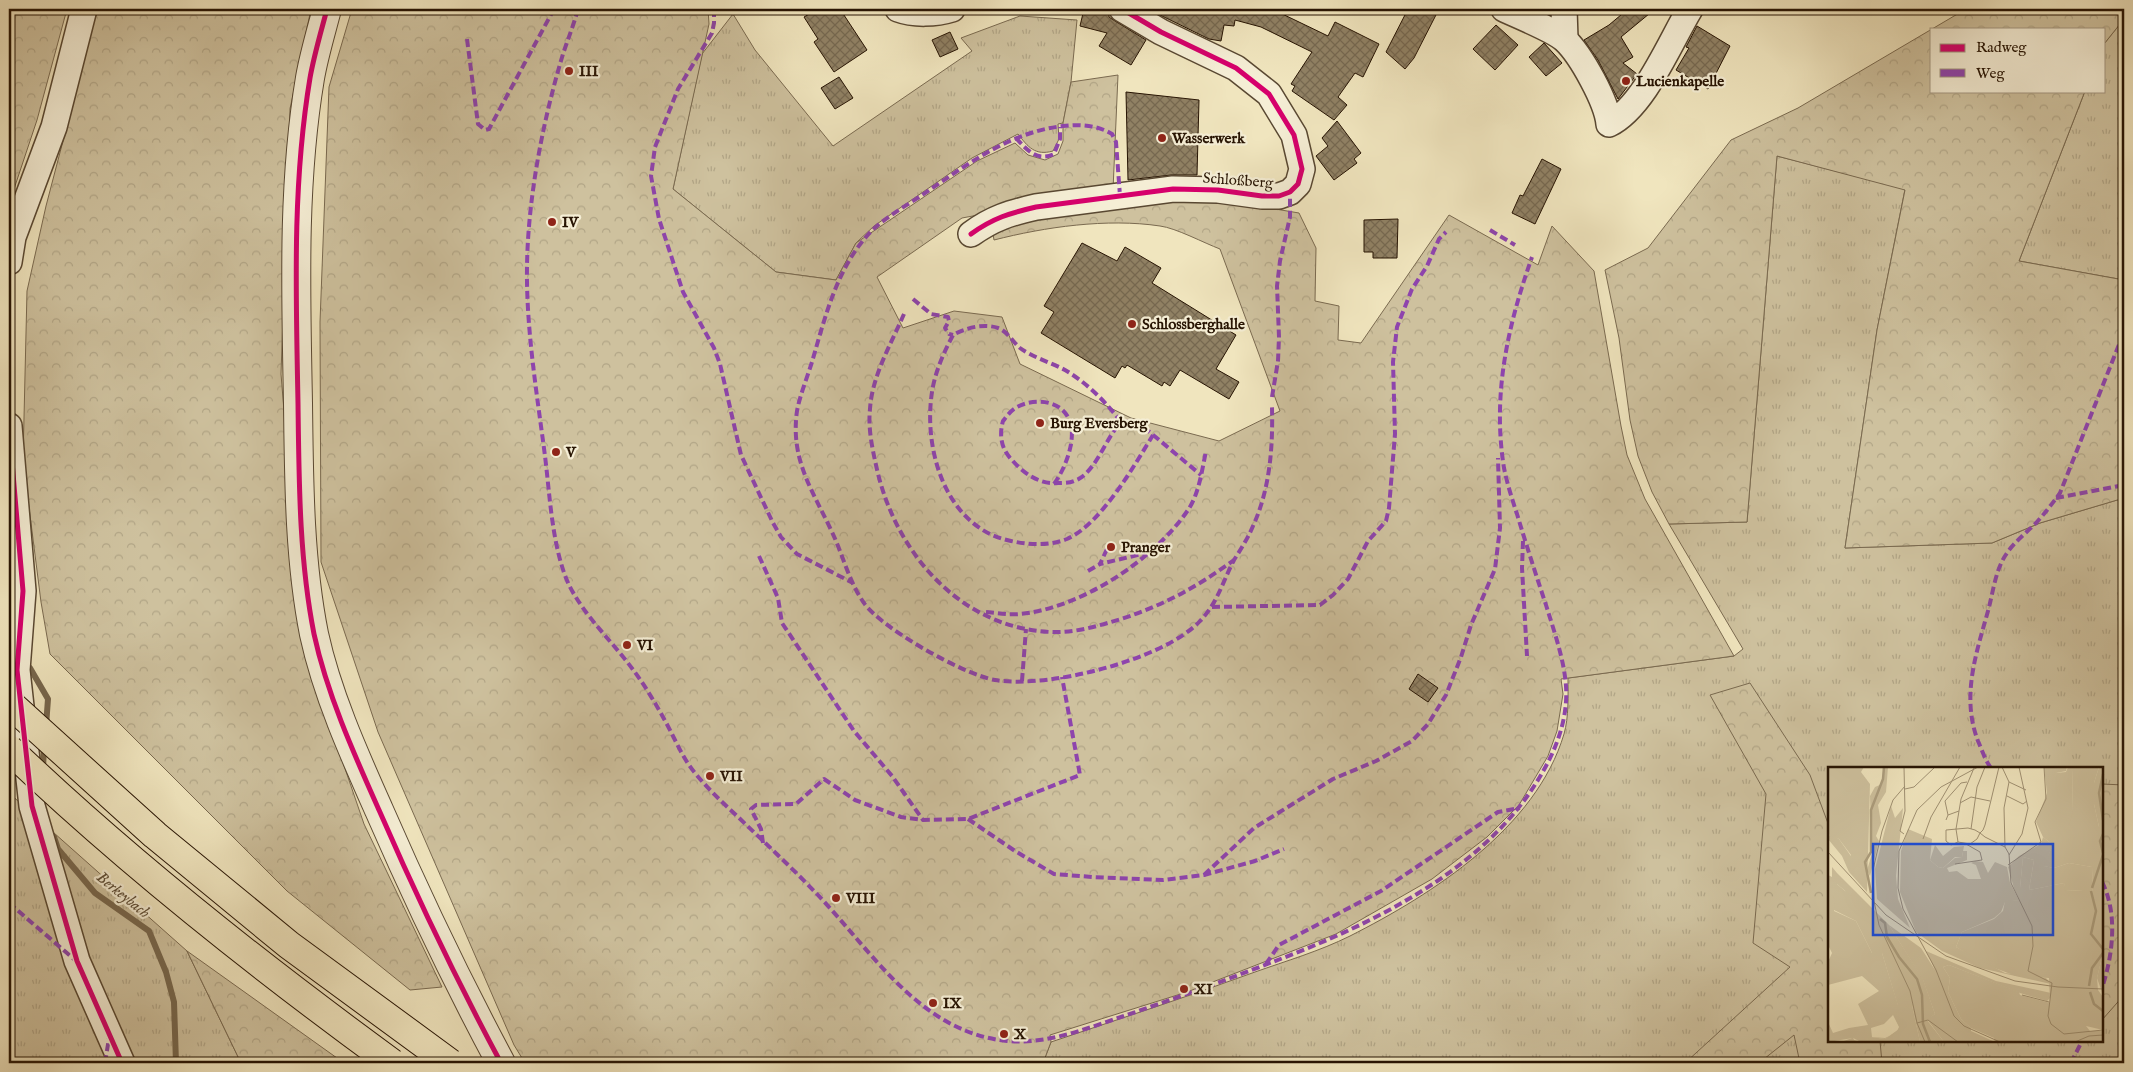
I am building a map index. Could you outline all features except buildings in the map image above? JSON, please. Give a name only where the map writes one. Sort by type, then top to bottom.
[{"type":"highway","points":[[9,703],[155,835],[289,945],[450,1063]]},
{"type":"highway","points":[[9,750],[168,890],[304,999],[392,1063]]},
{"type":"street","points":[[9,262],[13,237],[54,127],[84,9]]},
{"type":"street","points":[[327,9],[310,76],[302,136],[297,189],[295,260],[301,519],[306,580],[314,635],[331,691],[360,768],[400,858],[501,1063]]},
{"type":"street","points":[[898,9],[906,12],[921,13],[952,9]]},
{"type":"street","name":"Schloßberg","points":[[971,234],[989,221],[1014,212],[1036,208],[1173,189],[1218,190],[1262,196],[1279,196],[1290,192],[1298,184],[1302,169],[1294,135],[1269,94],[1236,68],[1161,32],[1122,9]]},
{"type":"street","points":[[1504,9],[1565,39],[1600,92],[1608,113],[1609,124],[1634,105],[1690,9]]},
{"type":"street","points":[[1564,9],[1565,39]]},
{"type":"street","points":[[9,426],[23,591],[17,670],[32,806],[77,962],[122,1063]]},
{"type":"green space","points":[[9,9],[67,9],[37,120],[9,204]]},
{"type":"green space","points":[[95,9],[311,9],[290,109],[281,374],[303,646],[364,824],[442,987],[410,990],[287,891],[50,654],[41,602],[23,460],[27,291],[46,206],[92,30]]},
{"type":"green space","points":[[352,9],[708,9],[709,24],[673,189],[776,272],[836,280],[856,243],[977,161],[1015,143],[1028,155],[1045,160],[1058,154],[1063,141],[1063,123],[1071,82],[1118,75],[1113,190],[962,218],[877,277],[903,328],[954,311],[1002,317],[1020,364],[1131,418],[1219,441],[1280,411],[1220,249],[1174,230],[1160,226],[1140,224],[1098,223],[1076,225],[1034,231],[994,240],[992,228],[1014,220],[1162,198],[1216,199],[1299,213],[1316,248],[1315,301],[1339,306],[1338,340],[1361,343],[1449,215],[1538,265],[1552,226],[1594,271],[1627,455],[1645,499],[1734,656],[1561,679],[1563,694],[1557,731],[1548,756],[1519,805],[1487,837],[1432,879],[1336,934],[1187,992],[1050,1035],[1051,1042],[1043,1063],[525,1063],[514,1045],[378,732],[321,562],[320,322],[329,87]]},
{"type":"green space","points":[[1966,9],[2124,9],[2124,19],[2106,42],[2106,28],[1934,28]]},
{"type":"green space","points":[[733,14],[755,50],[833,146],[972,51],[961,38],[1020,16],[1077,20],[1071,82],[1063,123],[1058,124],[1059,139],[1053,151],[1041,152],[1032,149],[1018,134],[972,158],[874,226],[856,243],[836,280],[776,272],[673,189],[702,54]]},
{"type":"green space","points":[[2124,19],[2124,280],[2019,261],[2085,92],[2106,92],[2106,42]]},
{"type":"green space","points":[[1930,30],[1930,92],[2085,92],[2019,261],[2124,280],[2124,498],[2040,523],[1992,543],[1845,548],[1877,330],[1905,190],[1777,156],[1747,522],[1669,524],[1652,492],[1638,456],[1630,420],[1619,338],[1605,270],[1648,248],[1731,140],[1798,108]]},
{"type":"green space","points":[[1777,156],[1905,189],[1877,330],[1845,548],[1992,543],[2040,523],[2124,498],[2124,1063],[1043,1063],[1051,1042],[1303,956],[1350,936],[1382,919],[1415,900],[1447,878],[1478,854],[1506,828],[1530,799],[1550,768],[1566,727],[1568,678],[1734,656],[1743,649],[1669,524],[1747,522]]},
{"type":"green space","points":[[1750,683],[1810,775],[1828,823],[1828,1042],[1880,1042],[1882,1063],[1800,1063],[1794,1035],[1759,1063],[1685,1063],[1790,967],[1753,943],[1766,794],[1710,695]]},
{"type":"green space","points":[[2103,784],[2124,785],[2124,995],[2103,1019]]},
{"type":"green space","points":[[9,793],[187,951],[241,1063],[9,1063]]},
{"type":"green space","points":[[187,951],[344,1063],[241,1063]]},
{"type":"waterway","name":"Berkeybach","points":[[30,668],[48,699],[46,726]]},
{"type":"waterway","name":"Berkeybach","points":[[43,769],[44,746]]},
{"type":"waterway","name":"Berkeybach","points":[[54,837],[58,849],[95,893],[149,931],[166,972],[174,1002],[176,1063]]},
{"type":"marked path","points":[[467,39],[478,124],[485,130],[489,129],[554,9]]},
{"type":"marked path","points":[[578,9],[563,54],[543,132],[530,213],[527,266],[528,314],[552,522],[563,570],[569,585],[583,608],[626,660],[644,686],[663,716],[691,768],[700,779],[786,862],[898,984],[922,1005],[947,1022],[975,1034],[1007,1041],[1022,1042],[1052,1038],[1096,1026],[1309,948],[1349,930],[1426,888],[1462,863],[1495,834],[1523,802],[1546,766],[1555,747],[1562,728],[1566,707],[1566,686],[1561,655],[1508,485],[1501,440],[1501,387],[1509,334],[1532,257]]},
{"type":"marked path","points":[[714,9],[712,33],[678,89],[655,147],[651,176],[659,219],[683,292],[714,348],[720,364],[741,455],[773,523],[781,537],[797,554],[853,583]]},
{"type":"marked path","points":[[1120,196],[1116,142],[1112,134],[1094,127],[1082,125],[1044,129],[1010,141],[977,158],[878,225],[853,254],[836,288],[823,325],[800,399],[796,429],[797,445],[805,474],[836,541],[854,586],[864,603],[887,625],[924,649],[964,669],[995,680],[1017,682],[1073,676],[1104,669],[1160,648],[1183,635],[1206,614],[1251,530],[1259,512],[1267,483],[1272,437],[1272,407]]},
{"type":"marked path","points":[[1016,138],[1033,154],[1042,157],[1048,156],[1054,154],[1060,139],[1060,127]]},
{"type":"marked path","points":[[1272,397],[1278,361],[1277,286],[1280,261],[1290,217],[1290,192]]},
{"type":"marked path","points":[[1490,230],[1515,245]]},
{"type":"marked path","points":[[1212,607],[1320,605],[1333,595],[1348,579],[1368,541],[1386,521],[1389,508],[1395,434],[1393,362],[1397,327],[1412,289],[1427,266],[1439,239],[1446,232]]},
{"type":"marked path","points":[[913,299],[931,314],[948,317],[949,321],[945,328],[949,334],[953,335]]},
{"type":"marked path","points":[[904,314],[874,384],[870,409],[873,451],[885,497],[898,527],[915,555],[936,579],[960,600],[987,616],[1018,627],[1051,632],[1078,630],[1137,614],[1166,601],[1207,579],[1234,560]]},
{"type":"marked path","points":[[1121,422],[1109,407],[1081,381],[1065,370],[1020,348],[998,328],[987,326],[975,327],[953,335],[935,377],[930,415],[931,438],[936,461],[944,483],[955,503],[970,520],[989,533],[1011,541],[1032,544],[1053,543],[1067,539],[1080,531],[1092,521],[1116,493],[1153,435]]},
{"type":"marked path","points":[[1990,767],[1982,751],[1973,725],[1971,692],[1975,659],[1997,576],[2008,551],[2036,523],[2060,493],[2124,332]]},
{"type":"marked path","points":[[1054,484],[1058,478],[1062,471],[1072,440],[1071,425],[1068,417],[1063,410],[1049,403],[1033,402],[1017,407],[1003,421],[1001,431],[1003,447],[1016,465],[1038,480],[1051,483],[1058,483],[1066,483],[1082,477],[1097,460],[1119,424],[1125,421],[1146,429],[1201,475]]},
{"type":"marked path","points":[[986,612],[1020,614],[1043,610],[1091,592],[1136,563],[1174,529],[1192,504],[1206,451]]},
{"type":"marked path","points":[[1204,875],[1254,828],[1333,779],[1376,761],[1412,741],[1428,724],[1446,695],[1471,625],[1495,569],[1500,528],[1498,458]]},
{"type":"marked path","points":[[2056,498],[2124,485]]},
{"type":"marked path","points":[[1523,541],[1522,568],[1527,656]]},
{"type":"marked path","points":[[1107,549],[1100,564],[1146,553]]},
{"type":"marked path","points":[[759,556],[778,598],[782,623],[854,731],[892,776],[923,820]]},
{"type":"marked path","points":[[1088,571],[1100,564]]},
{"type":"marked path","points":[[1022,681],[1026,629]]},
{"type":"marked path","points":[[763,843],[761,829],[751,809],[756,805],[796,804],[824,779],[855,800],[901,817],[923,820],[968,819],[1080,775],[1062,677]]},
{"type":"marked path","points":[[1266,964],[1279,945],[1381,891],[1498,812],[1520,808]]},
{"type":"marked path","points":[[968,819],[1015,851],[1054,874],[1163,880],[1204,875],[1255,861],[1284,849]]},
{"type":"marked path","points":[[2103,884],[2107,894],[2112,920],[2111,948],[2103,985]]},
{"type":"marked path","points":[[9,903],[75,960]]},
{"type":"marked path","points":[[105,1063],[109,1038]]},
{"type":"marked path","points":[[2071,1063],[2082,1042]]},
{"type":"cycle path","points":[[327,9],[312,69],[304,119],[296,240],[300,490],[305,577],[309,605],[319,656],[351,746],[422,906],[501,1063]]},
{"type":"cycle path","points":[[971,234],[1002,217],[1036,207],[1173,189],[1218,190],[1262,196],[1279,196],[1290,192],[1298,184],[1302,169],[1294,135],[1269,94],[1236,68],[1161,32],[1122,9]]},
{"type":"cycle path","points":[[9,426],[23,591],[17,670],[32,806],[77,961],[122,1063]]},
{"type":"place","name":"III","points":[[569,71]]},
{"type":"place","name":"Lucienkapelle","points":[[1626,81]]},
{"type":"place","name":"Wasserwerk","points":[[1162,138]]},
{"type":"place","name":"IV","points":[[552,222]]},
{"type":"place","name":"Schlossberghalle","points":[[1132,324]]},
{"type":"place","name":"Burg Eversberg","points":[[1040,423]]},
{"type":"place","name":"V","points":[[556,452]]},
{"type":"place","name":"Pranger","points":[[1111,547]]},
{"type":"place","name":"VI","points":[[627,645]]},
{"type":"place","name":"VII","points":[[710,776]]},
{"type":"place","name":"VIII","points":[[836,898]]},
{"type":"place","name":"XI","points":[[1184,989]]},
{"type":"place","name":"IX","points":[[933,1003]]},
{"type":"place","name":"X","points":[[1004,1034]]}]
